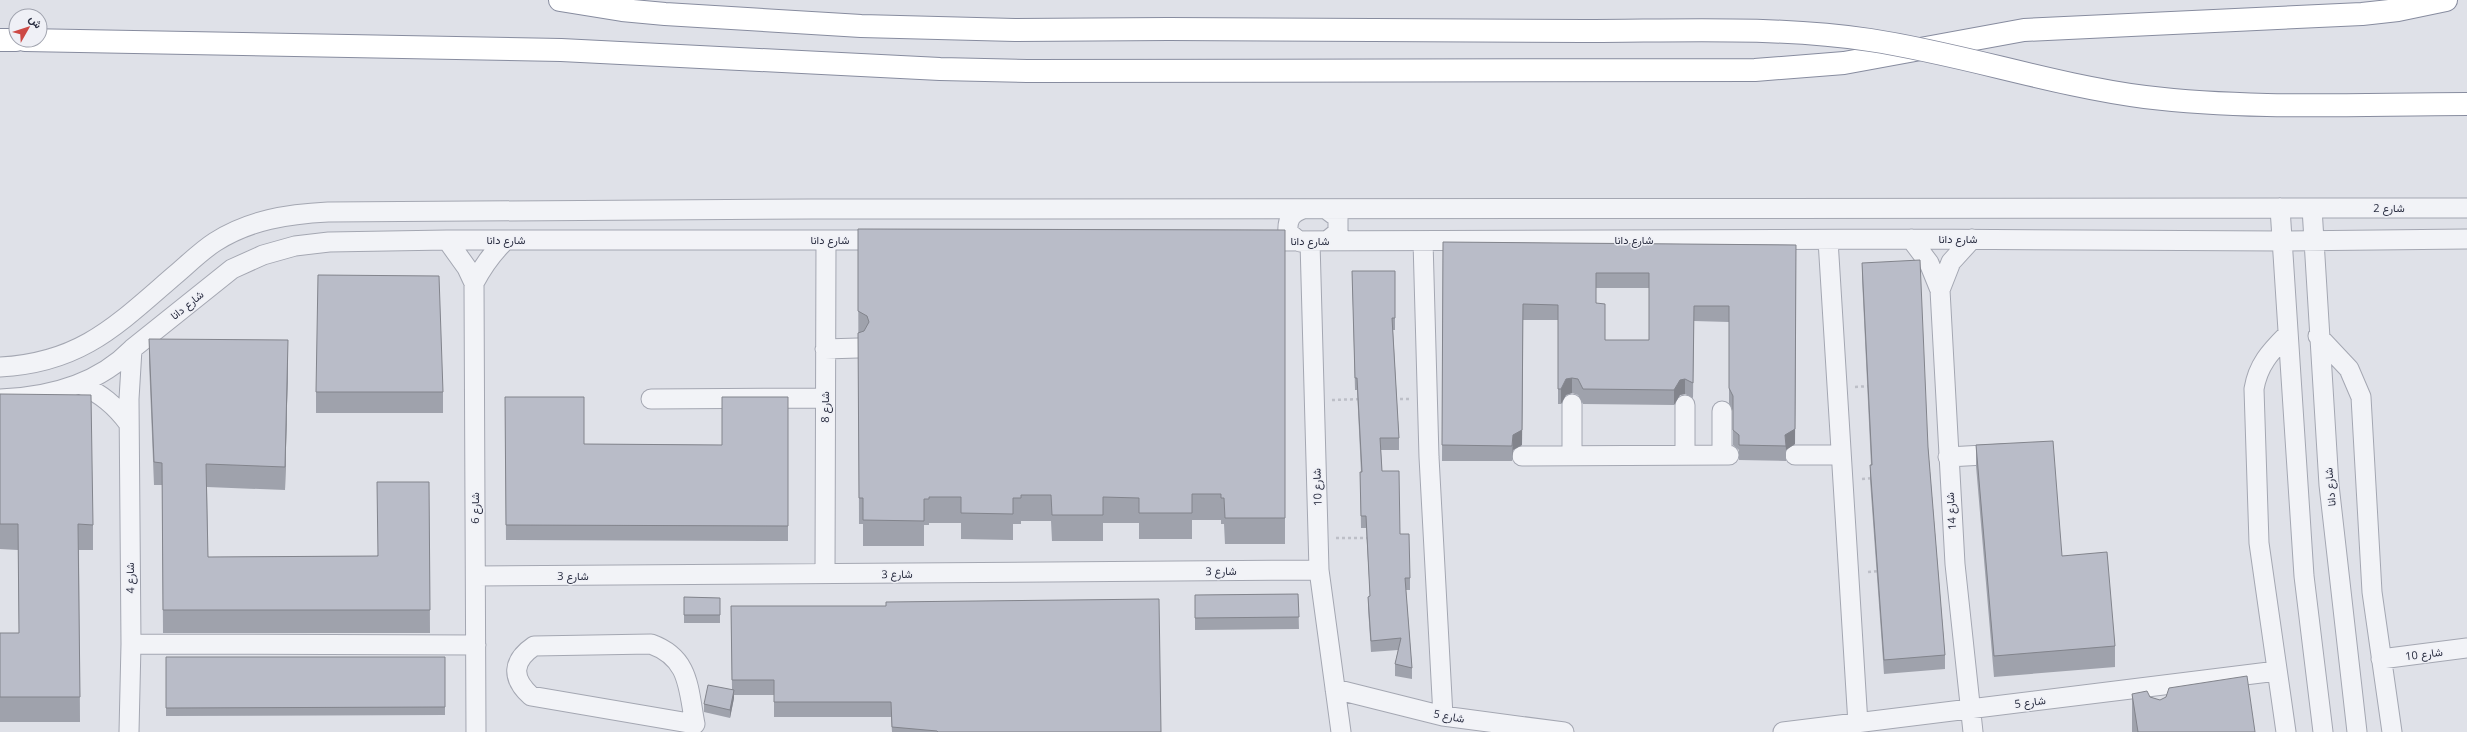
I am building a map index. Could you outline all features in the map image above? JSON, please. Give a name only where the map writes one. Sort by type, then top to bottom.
[{"type":"highway","points":[[560,0],[622,10],[665,14],[930,28],[1015,30],[1176,29],[1765,31],[1866,40],[1967,58],[2011,71],[2092,89],[2191,101],[2236,104],[2467,104]]},
{"type":"highway","points":[[48,40],[561,50],[996,70],[1755,70],[1874,58],[2024,30],[2362,14],[2398,10],[2446,0]]},
{"type":"street","points":[[2280,208],[2287,335],[2304,576],[2323,732]]},
{"type":"street","points":[[0,367],[25,366],[58,358],[88,344],[116,326],[215,242],[250,224],[289,214],[336,212],[812,209],[1326,210],[2312,208]]},
{"type":"street","name":"شارع 2","points":[[2312,208],[2467,208]]},
{"type":"street","name":"شارع دانا","points":[[2312,208],[2318,336],[2337,568],[2357,732]]},
{"type":"street","points":[[812,209],[805,212],[799,224],[801,231],[824,240],[844,231],[846,225],[841,213],[835,210]]},
{"type":"street","points":[[1303,209],[1290,217],[1288,232],[1312,242],[1338,232],[1340,225],[1338,218],[1326,210]]},
{"type":"street","name":"شارع 14","points":[[1912,239],[1929,263],[1940,290],[1955,564],[1969,709],[1973,732]]},
{"type":"street","name":"شارع دانا","points":[[1244,241],[1972,239],[2313,241]]},
{"type":"street","name":"شارع 14","points":[[1940,290],[1951,262],[1972,239]]},
{"type":"street","points":[[2313,241],[2467,239]]},
{"type":"street","name":"شارع دانا","points":[[0,398],[39,395],[80,384],[100,376],[117,365],[132,350],[232,269],[262,255],[295,246],[329,242],[447,240],[898,240]]},
{"type":"street","name":"شارع 6","points":[[447,240],[464,263],[474,283],[476,732]]},
{"type":"street","points":[[474,283],[486,262],[506,240]]},
{"type":"street","name":"شارع 8","points":[[824,240],[825,574]]},
{"type":"street","points":[[1828,240],[1858,724]]},
{"type":"street","points":[[1423,241],[1428,399],[1436,456],[1444,716]]},
{"type":"street","name":"شارع 10","points":[[1312,242],[1319,570],[1341,732]]},
{"type":"street","points":[[2286,732],[2259,543],[2254,389],[2257,374],[2264,360],[2287,335]]},
{"type":"street","points":[[2318,336],[2348,369],[2361,397],[2372,592],[2392,732]]},
{"type":"street","points":[[825,349],[858,348]]},
{"type":"street","name":"شارع 4","points":[[129,732],[131,644],[129,424],[132,350]]},
{"type":"street","points":[[80,384],[100,393],[116,407],[129,424]]},
{"type":"street","points":[[651,398],[825,398]]},
{"type":"street","points":[[1577,404],[1577,456]]},
{"type":"street","points":[[1679,455],[1680,405]]},
{"type":"street","points":[[1522,456],[1725,455],[1722,411]]},
{"type":"street","points":[[1948,457],[2019,453]]},
{"type":"street","points":[[1795,455],[1841,455]]},
{"type":"street","name":"شارع 3","points":[[476,576],[1319,570]]},
{"type":"street","points":[[131,644],[476,645]]},
{"type":"street","points":[[651,644],[665,649],[676,659],[684,672],[696,728],[531,696],[521,687],[517,676],[517,664],[524,653],[534,646],[651,644]]},
{"type":"street","name":"شارع 10","points":[[2381,659],[2467,648]]},
{"type":"street","name":"شارع 5","points":[[1783,732],[1858,724],[1969,709],[2152,694],[2277,671]]},
{"type":"street","name":"شارع 5","points":[[1335,689],[1444,716],[1564,732]]},
{"type":"path","points":[[1837,389],[1875,386]]},
{"type":"path","points":[[1315,400],[1367,399]]},
{"type":"path","points":[[1390,399],[1428,399]]},
{"type":"path","points":[[1843,481],[1880,478]]},
{"type":"path","points":[[1319,539],[1372,538]]},
{"type":"path","points":[[1848,573],[1886,570]]},
{"type":"building","points":[[858,229],[1285,230],[1285,518],[1225,518],[1224,498],[1221,498],[1221,494],[1192,494],[1192,513],[1139,513],[1139,498],[1103,497],[1103,515],[1052,515],[1051,495],[1021,495],[1021,498],[1013,498],[1013,514],[961,513],[961,497],[929,497],[929,499],[924,499],[924,521],[863,520],[863,498],[859,498],[858,333],[864,331],[869,322],[867,316],[858,311]]},
{"type":"building","points":[[1443,242],[1796,245],[1795,429],[1785,435],[1786,446],[1739,445],[1739,435],[1733,430],[1733,396],[1729,388],[1729,306],[1694,306],[1693,383],[1685,379],[1680,380],[1674,390],[1583,389],[1578,379],[1572,378],[1566,379],[1561,389],[1558,389],[1558,305],[1523,304],[1522,430],[1513,435],[1512,446],[1442,445]],"holes":[[[1596,273],[1649,273],[1649,340],[1605,340],[1605,304],[1596,303]]]},
{"type":"building","points":[[1920,260],[1928,447],[1945,655],[1884,660],[1870,465],[1872,465],[1862,263]]},
{"type":"building","points":[[1352,271],[1395,271],[1395,318],[1392,318],[1399,438],[1380,438],[1382,471],[1399,471],[1400,534],[1409,534],[1410,578],[1405,578],[1412,668],[1395,664],[1401,638],[1371,641],[1368,597],[1370,596],[1366,516],[1361,516],[1360,472],[1362,472],[1357,378],[1355,378]]},
{"type":"building","points":[[318,275],[439,276],[443,392],[316,392]]},
{"type":"building","points":[[149,339],[288,340],[285,467],[206,464],[208,557],[378,556],[377,482],[429,482],[430,610],[163,610],[162,463],[154,462]]},
{"type":"building","points":[[0,394],[91,395],[93,525],[78,524],[80,697],[0,697],[0,633],[19,633],[18,524],[0,524]]},
{"type":"building","points":[[505,397],[584,397],[584,444],[722,445],[722,397],[788,397],[788,526],[506,525]]},
{"type":"building","points":[[2053,441],[2062,556],[2107,552],[2115,646],[1994,656],[1976,445]]},
{"type":"building","points":[[1298,594],[1299,617],[1195,618],[1195,595]]},
{"type":"building","points":[[684,597],[720,598],[720,615],[684,615]]},
{"type":"building","points":[[1159,599],[1161,732],[938,732],[892,727],[891,702],[774,702],[774,680],[732,680],[731,606],[886,606],[886,602]]},
{"type":"building","points":[[166,657],[445,657],[445,707],[166,708]]},
{"type":"building","points":[[2247,676],[2255,732],[2138,732],[2132,694],[2147,691],[2150,697],[2160,700],[2166,697],[2169,688]]},
{"type":"building","points":[[708,685],[734,690],[730,710],[704,704]]}]
